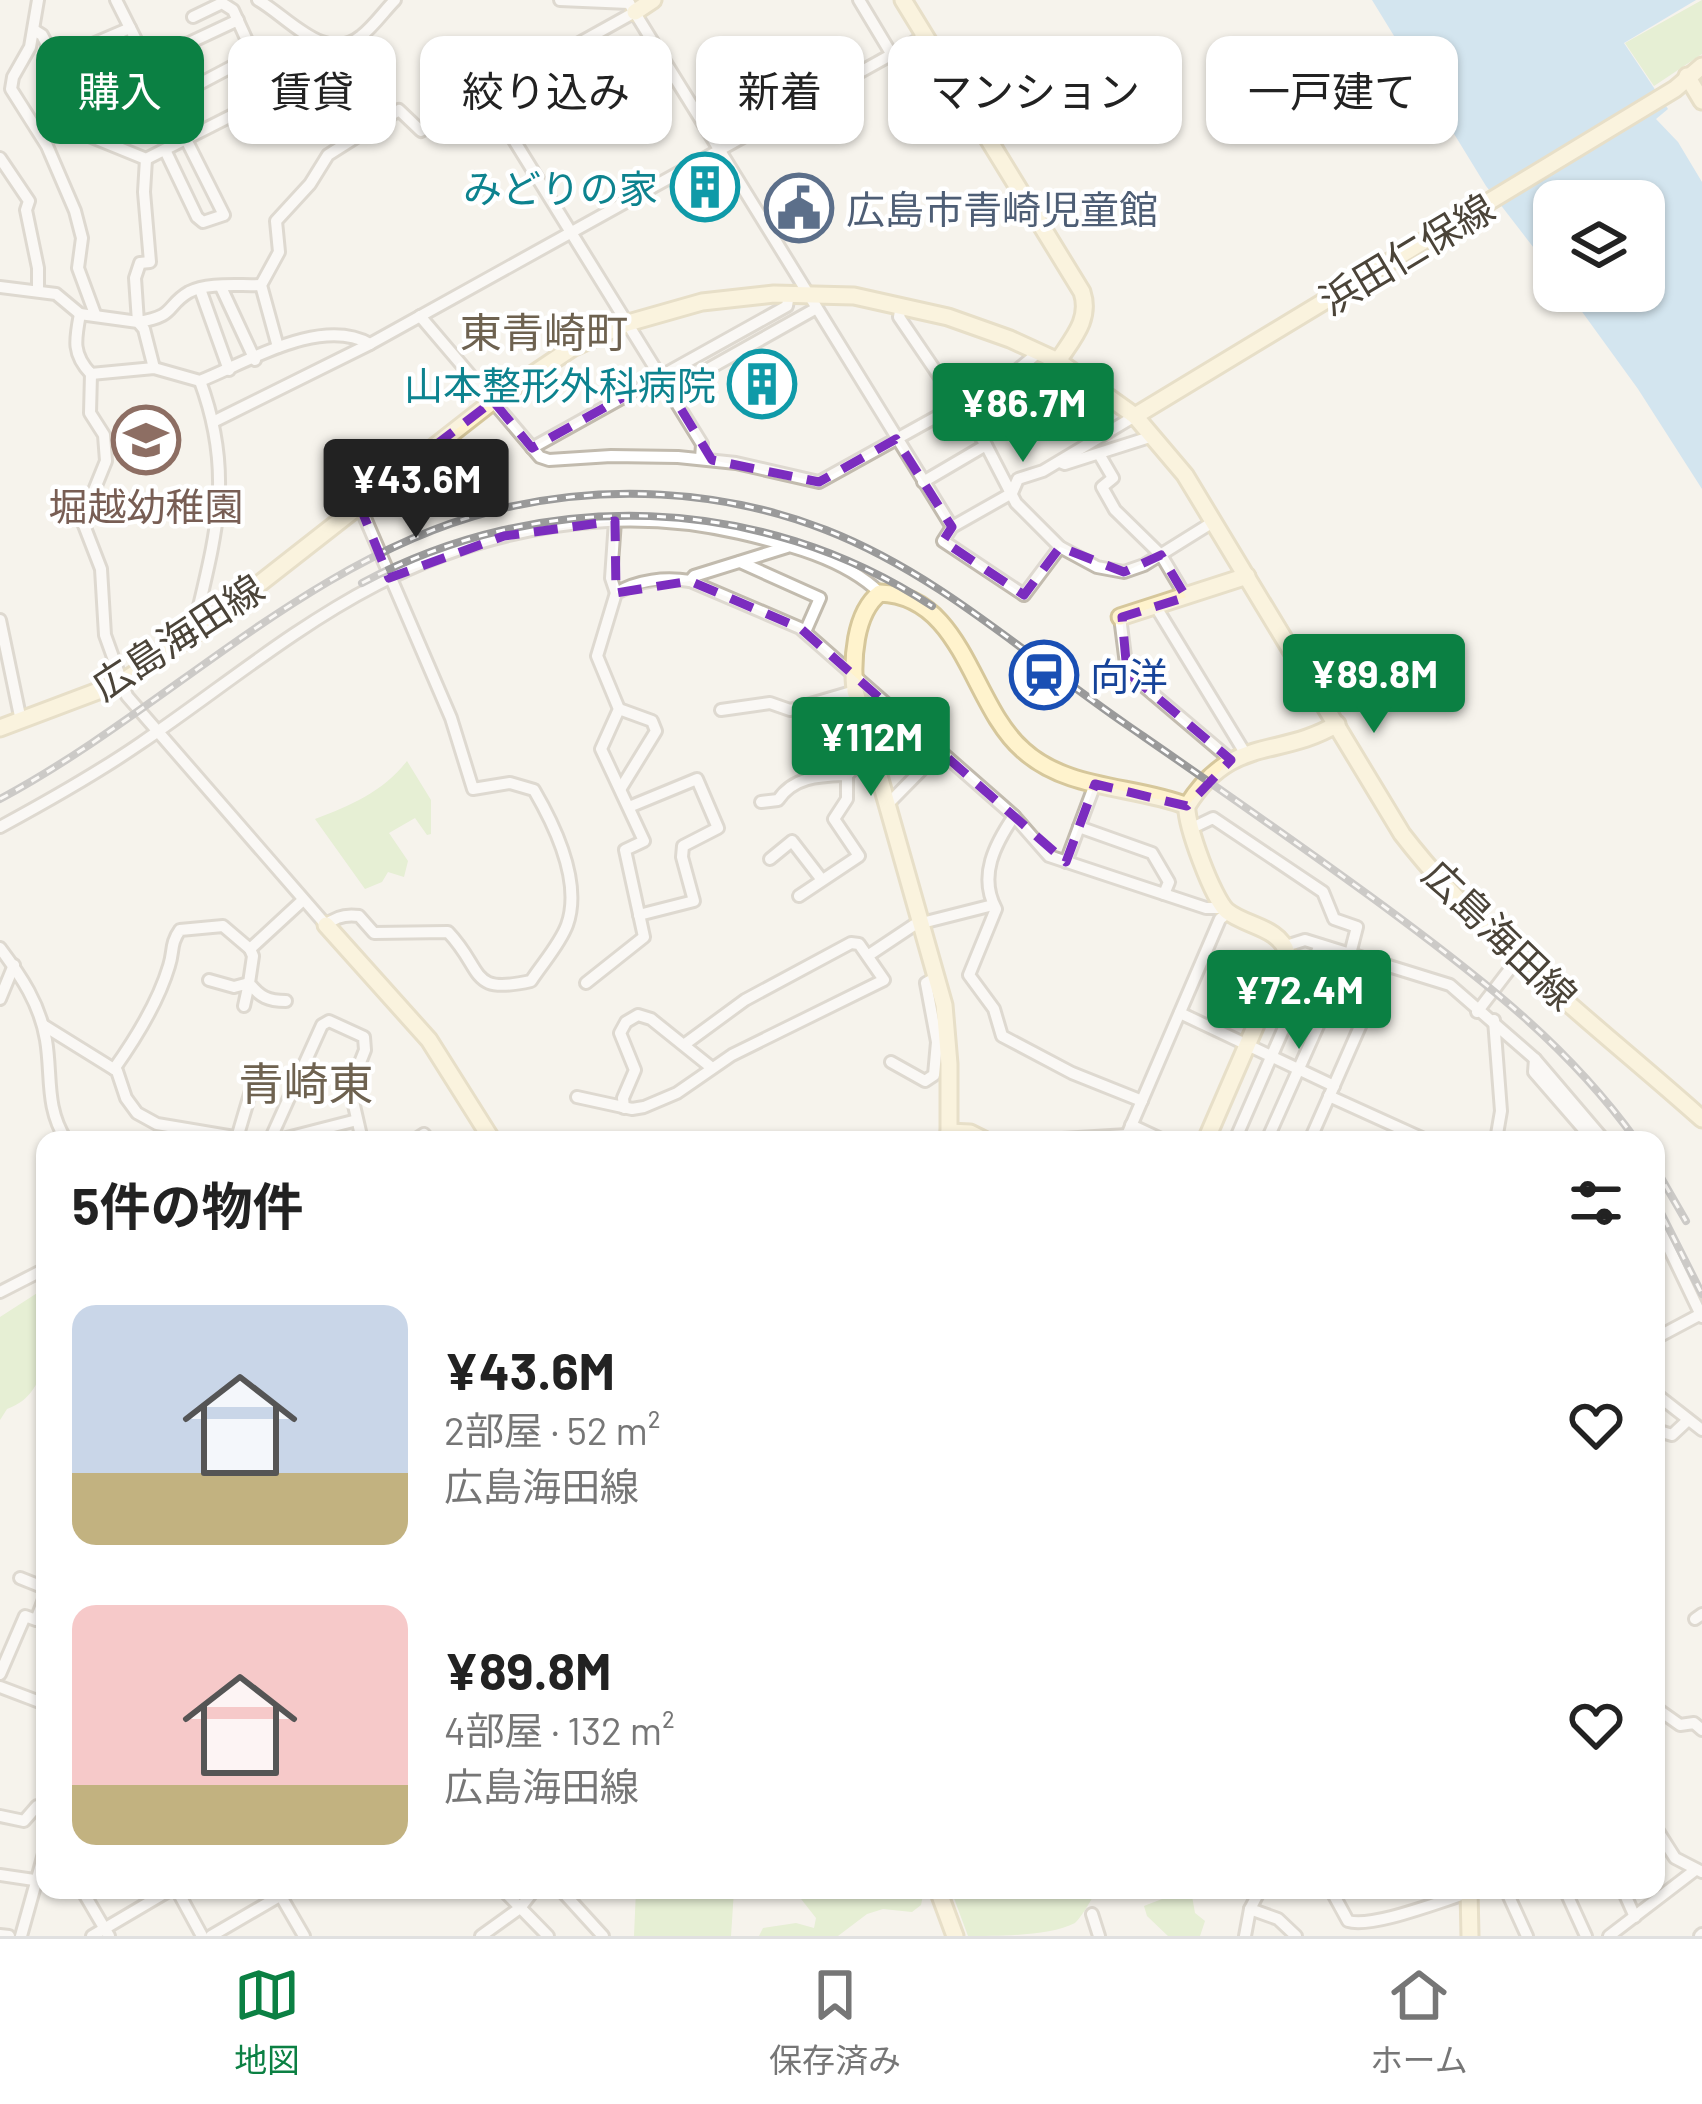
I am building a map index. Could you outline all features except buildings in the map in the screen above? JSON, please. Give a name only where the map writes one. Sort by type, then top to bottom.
[{"type":"main road","points":[[630,5],[653,0]]},
{"type":"main road","points":[[903,0],[925,36]]},
{"type":"main road","points":[[1692,79],[1702,101]]},
{"type":"main road","name":"浜田仁保線","points":[[1136,416],[1692,79]]},
{"type":"main road","points":[[991,144],[1088,309],[1058,362]]},
{"type":"main road","name":"広島海田線","points":[[0,728],[122,682],[192,636],[494,401],[572,348],[628,323],[702,302],[854,296],[948,316],[1058,362],[1136,416],[1185,475],[1402,834],[1431,871],[1702,1119]]},
{"type":"main road","points":[[1120,617],[1247,576]]},
{"type":"main road","points":[[949,1131],[948,1035],[937,977],[855,691],[853,672],[861,625],[872,599],[880,593],[910,601],[941,625],[1022,750],[1070,777],[1187,806]]},
{"type":"main road","points":[[1187,806],[1238,756],[1314,738],[1337,724]]},
{"type":"main road","points":[[1187,806],[1190,829],[1226,910],[1286,946],[1285,963],[1210,1131]]},
{"type":"main road","points":[[326,925],[429,1040],[486,1131]]},
{"type":"main road","points":[[942,1899],[956,1936]]},
{"type":"main road","points":[[1470,1936],[1472,1899]]},
{"type":"street","points":[[38,0],[30,47],[11,89],[47,146],[75,211],[82,238],[78,268],[94,314]]},
{"type":"street","points":[[116,0],[134,36]]},
{"type":"street","points":[[258,0],[312,36]]},
{"type":"street","points":[[362,36],[395,0]]},
{"type":"street","points":[[560,0],[630,5]]},
{"type":"street","points":[[859,0],[888,48]]},
{"type":"street","points":[[193,17],[222,3],[233,10],[245,36]]},
{"type":"street","points":[[580,36],[630,5]]},
{"type":"street","points":[[630,5],[803,299],[952,527]]},
{"type":"street","points":[[204,37],[238,20]]},
{"type":"street","points":[[112,36],[130,28]]},
{"type":"street","points":[[34,30],[43,36]]},
{"type":"street","points":[[215,422],[370,344],[888,57]]},
{"type":"street","points":[[0,66],[13,77]]},
{"type":"street","points":[[278,347],[261,285],[278,252],[276,221],[310,184],[328,154],[399,110],[420,128]]},
{"type":"street","points":[[111,144],[146,159],[174,144]]},
{"type":"street","points":[[165,150],[203,223],[224,215],[186,144]]},
{"type":"street","points":[[516,144],[702,444],[701,459]]},
{"type":"street","points":[[0,158],[29,201],[26,210],[38,291]]},
{"type":"street","points":[[146,159],[150,262],[140,263],[135,278],[138,322],[154,368]]},
{"type":"street","points":[[0,287],[56,294],[80,314],[138,322],[167,315],[187,293],[200,289],[261,285]]},
{"type":"street","points":[[221,287],[255,360]]},
{"type":"street","points":[[200,289],[229,370]]},
{"type":"street","points":[[532,448],[803,299]]},
{"type":"street","points":[[669,391],[803,299]]},
{"type":"street","points":[[901,307],[899,317],[960,404],[1012,494],[1026,515],[1060,547],[1097,566],[1124,572],[1214,522]]},
{"type":"street","points":[[80,314],[77,360],[91,374],[90,413],[104,435],[106,460],[82,520],[99,557],[105,634],[135,706],[326,925],[334,918],[352,915],[359,916],[374,933],[448,932],[486,985],[497,988],[531,981],[566,928],[571,902],[564,859],[548,814],[534,790],[510,783],[472,789],[451,718],[359,504]]},
{"type":"street","points":[[420,316],[532,448],[549,460],[610,455],[701,459],[819,482],[1010,376],[1039,352]]},
{"type":"street","points":[[91,374],[154,368],[200,381],[278,347],[321,335],[351,333],[370,344]]},
{"type":"street","points":[[192,636],[220,515],[215,422],[200,381]]},
{"type":"street","points":[[1060,547],[1024,595],[944,541],[952,527],[1012,494],[1018,478],[1059,461],[1136,416]]},
{"type":"street","points":[[1059,461],[1065,464],[1153,436]]},
{"type":"street","points":[[923,482],[986,445]]},
{"type":"street","points":[[1099,454],[1113,478],[1102,487],[1115,509],[1161,554],[1186,597]]},
{"type":"street","points":[[586,982],[644,937],[625,850],[644,841],[601,749],[619,709],[597,656],[616,593],[611,578],[615,521]]},
{"type":"street","points":[[0,827],[158,732],[318,620],[389,578],[504,536],[560,525],[675,522],[755,535],[790,546],[857,574],[880,593]]},
{"type":"street","points":[[690,581],[790,546]]},
{"type":"street","points":[[740,562],[820,598],[805,632]]},
{"type":"street","points":[[616,593],[630,585],[673,578],[690,581],[805,632],[1014,816],[1049,856],[1206,908],[1226,910],[1129,1131]]},
{"type":"street","points":[[1156,607],[1238,756]]},
{"type":"street","points":[[1120,617],[1127,672],[1238,756]]},
{"type":"street","points":[[0,620],[21,721]]},
{"type":"street","points":[[721,710],[770,703],[790,710],[855,691]]},
{"type":"street","points":[[619,709],[652,721],[656,731],[621,788]]},
{"type":"street","points":[[761,802],[778,800],[784,790],[809,777],[847,775],[906,718]]},
{"type":"street","points":[[888,804],[941,750]]},
{"type":"street","points":[[799,896],[859,856],[834,818],[848,799],[847,775]]},
{"type":"street","points":[[629,807],[698,779],[718,828],[682,846],[694,901],[639,915]]},
{"type":"street","points":[[1066,862],[1095,784]]},
{"type":"street","points":[[1014,816],[994,845],[987,881],[996,909],[969,975],[994,1009],[1002,1036],[1072,1073],[1142,1101]]},
{"type":"street","points":[[1190,829],[1213,818],[1323,892],[1331,917],[1357,927],[1351,954],[1271,1131]]},
{"type":"street","points":[[1079,826],[1152,853],[1168,882],[1163,894]]},
{"type":"street","points":[[770,859],[793,841],[822,880]]},
{"type":"street","points":[[250,949],[302,901]]},
{"type":"street","points":[[868,955],[922,922],[993,905]]},
{"type":"street","points":[[114,1070],[142,1029],[170,964],[170,945],[180,930],[223,926],[250,949],[253,956],[244,1006]]},
{"type":"street","points":[[1286,946],[1305,940],[1450,985],[1535,1060],[1596,1131]]},
{"type":"street","points":[[577,1097],[624,1108],[644,1107],[677,1093],[796,1022],[884,980],[859,944],[851,943],[745,1000],[685,1044]]},
{"type":"street","points":[[1239,1131],[1320,945]]},
{"type":"street","points":[[0,948],[14,965],[43,1025],[49,1102],[62,1131]]},
{"type":"street","points":[[1477,1012],[1520,957]]},
{"type":"street","points":[[0,999],[14,965]]},
{"type":"street","points":[[1314,1131],[1387,965]]},
{"type":"street","points":[[891,1062],[926,1081],[934,1075],[937,1042],[926,983],[937,977]]},
{"type":"street","points":[[209,980],[234,987],[249,983]]},
{"type":"street","points":[[249,983],[258,995],[286,1000]]},
{"type":"street","points":[[1180,1013],[1409,1131]]},
{"type":"street","points":[[624,1108],[623,1098],[635,1070],[620,1033],[626,1022],[638,1016],[651,1018],[712,1068]]},
{"type":"street","points":[[1494,1020],[1501,1111],[1498,1131]]},
{"type":"street","points":[[273,1131],[322,1025],[329,1021],[364,1036],[365,1050],[350,1088],[360,1131]]},
{"type":"street","points":[[43,1025],[114,1070],[136,1114],[172,1131]]},
{"type":"street","points":[[1535,1060],[1534,1072],[1586,1131]]},
{"type":"street","points":[[239,1131],[253,1084]]},
{"type":"street","points":[[149,1120],[152,1131]]},
{"type":"street","points":[[325,1131],[357,1120]]},
{"type":"street","points":[[1665,1241],[1701,1316],[1665,1334]]},
{"type":"street","points":[[0,1292],[36,1274]]},
{"type":"street","points":[[1665,1402],[1702,1430]]},
{"type":"street","points":[[1665,1433],[1672,1435],[1687,1420]]},
{"type":"street","points":[[20,1578],[36,1584]]},
{"type":"street","points":[[0,1674],[26,1616],[36,1620]]},
{"type":"street","points":[[0,1687],[36,1701]]},
{"type":"street","points":[[1665,1714],[1680,1725],[1694,1723],[1702,1730]]},
{"type":"street","points":[[0,1816],[23,1821],[36,1808]]},
{"type":"street","points":[[1665,1842],[1676,1858],[1698,1872],[1665,1896]]},
{"type":"street","points":[[0,1875],[34,1880]]},
{"type":"street","points":[[20,1936],[36,1875]]},
{"type":"street","points":[[87,1899],[107,1932]]},
{"type":"street","points":[[92,1936],[107,1932],[159,1899]]},
{"type":"street","points":[[180,1899],[207,1936],[271,1899]]},
{"type":"street","points":[[286,1899],[304,1936]]},
{"type":"street","points":[[511,1899],[548,1936]]},
{"type":"street","points":[[481,1936],[527,1899]]},
{"type":"street","points":[[569,1899],[603,1936]]},
{"type":"street","points":[[1245,1936],[1256,1899]]},
{"type":"street","points":[[1336,1899],[1348,1921],[1359,1924],[1444,1899]]},
{"type":"street","points":[[1412,1899],[1416,1907]]},
{"type":"street","points":[[1510,1899],[1527,1936]]},
{"type":"street","points":[[1568,1899],[1586,1936]]},
{"type":"street","points":[[1627,1899],[1635,1917]]},
{"type":"street","points":[[1609,1936],[1660,1899]]},
{"type":"street","points":[[1250,1910],[1278,1919],[1296,1936]]},
{"type":"street","points":[[1092,1914],[1100,1936]]},
{"type":"street","points":[[0,1935],[9,1936]]},
{"type":"highlighted area","points":[[661,376],[712,460],[819,482],[896,439],[952,527],[943,541],[1024,595],[1060,547],[1124,572],[1161,555],[1186,597],[1122,617],[1127,672],[1231,760],[1187,806],[1095,784],[1066,862],[800,628],[690,581],[616,593],[615,521],[504,536],[389,578],[359,504],[493,401],[532,448]]},
{"type":"green space","points":[[1702,0],[1702,54],[1654,86],[1625,43]]},
{"type":"green space","points":[[407,761],[431,800],[431,834],[415,818],[389,833],[408,861],[404,877],[388,872],[382,882],[365,889],[315,819],[366,796]]},
{"type":"green space","points":[[36,1294],[36,1385],[0,1420],[0,1317]]},
{"type":"green space","points":[[636,1899],[733,1899],[731,1936],[634,1936]]},
{"type":"green space","points":[[801,1899],[922,1899],[912,1912],[883,1909],[867,1914],[838,1936],[759,1936],[763,1928],[796,1923],[814,1928],[816,1918]]},
{"type":"green space","points":[[954,1899],[1091,1899],[1075,1923],[1052,1931],[968,1936]]},
{"type":"green space","points":[[1162,1899],[1193,1899],[1195,1913],[1205,1921],[1200,1936],[1168,1936],[1147,1916],[1144,1906]]},
{"type":"water","points":[[1372,0],[1696,0],[1624,43],[1668,109],[1656,119],[1678,142],[1702,182],[1702,489],[1582,312],[1665,312],[1665,180],[1533,180],[1533,247],[1458,140],[1458,36],[1394,36]]},
{"type":"railway","points":[[0,799],[61,763],[299,600],[425,533],[492,511],[576,496],[661,495],[745,506],[786,516],[867,548],[982,619],[1463,966],[1555,1046],[1629,1131]]},
{"type":"railway","points":[[362,583],[431,552],[503,530],[576,518],[650,516],[724,524],[796,541],[866,569],[932,606]]},
{"type":"railway","points":[[1665,1185],[1686,1221]]},
{"type":"railway","points":[[1665,1221],[1702,1294]]},
{"type":"place","name":"みどりの家","points":[[705,187]]},
{"type":"place","name":"広島市青崎児童館","points":[[799,208]]},
{"type":"place","name":"山本整形外科病院","points":[[762,384]]},
{"type":"place","name":"堀越幼稚園","points":[[146,440]]},
{"type":"place","name":"向洋","points":[[1044,675]]},
{"type":"district","name":"東青崎町","points":[[544,331]]},
{"type":"district","name":"青崎東","points":[[306,1082]]}]
